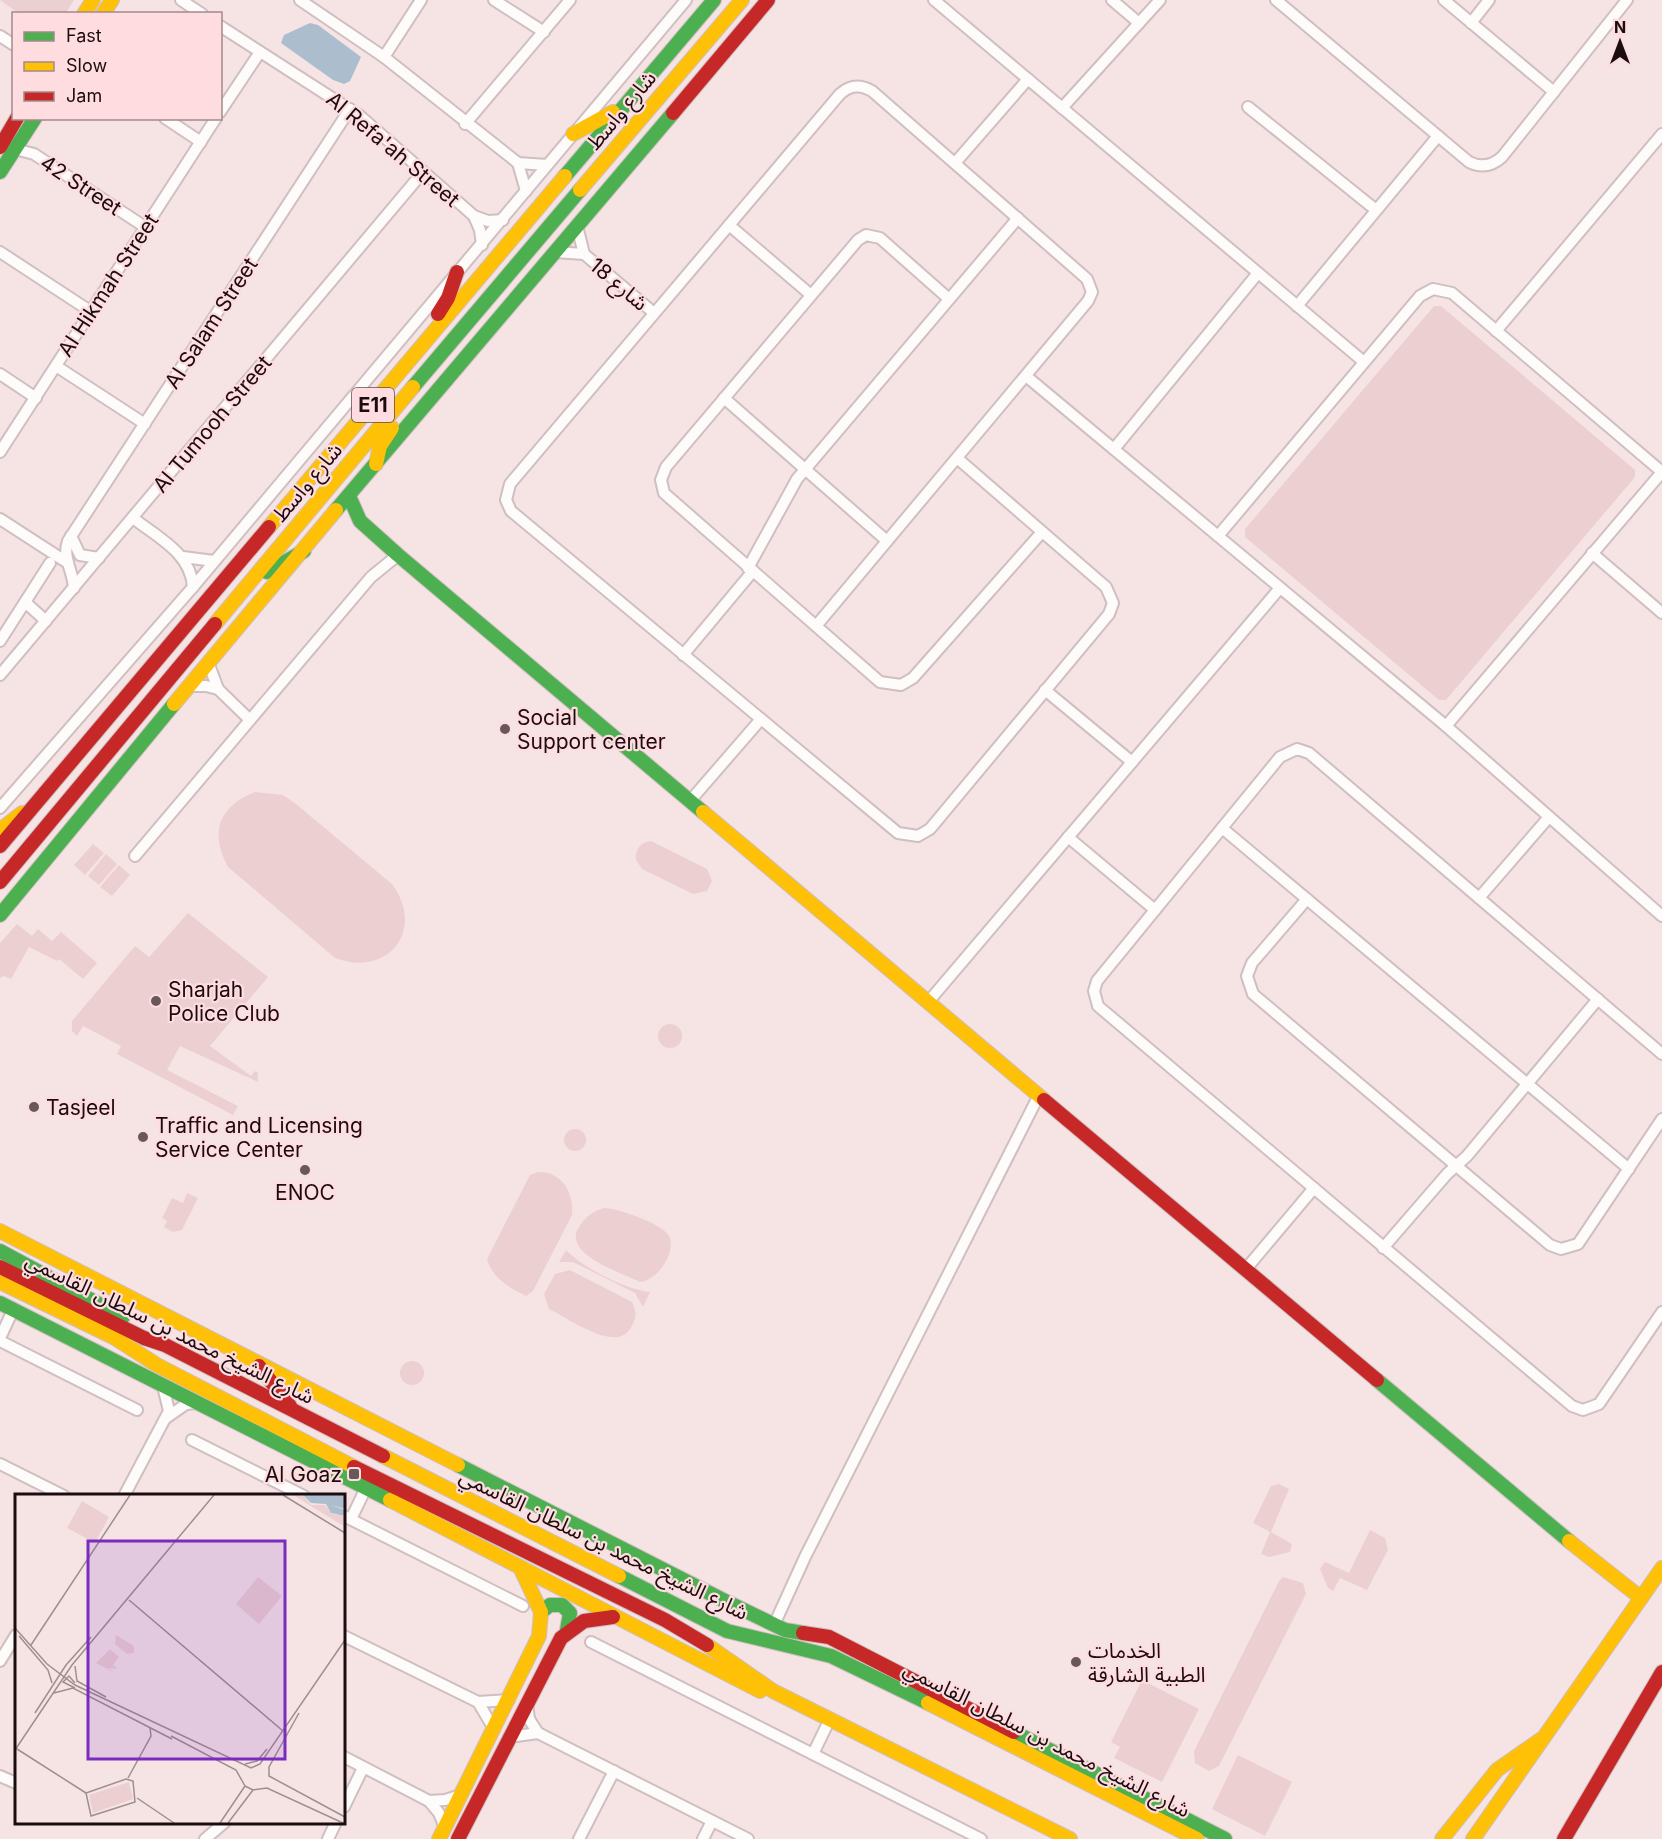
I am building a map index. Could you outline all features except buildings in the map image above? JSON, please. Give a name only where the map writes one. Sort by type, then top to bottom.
[{"type":"main road","name":"شارع واسط","points":[[0,846],[714,0]]},
{"type":"main road","points":[[739,4],[750,0]]},
{"type":"main road","points":[[0,915],[208,662],[768,0]]},
{"type":"main road","name":"شارع واسط","points":[[0,882],[426,371],[739,4]]},
{"type":"main road","points":[[573,135],[629,100]]},
{"type":"main road","points":[[0,147],[16,120]]},
{"type":"main road","points":[[0,172],[34,120]]},
{"type":"main road","points":[[406,365],[410,348],[445,304],[457,272]]},
{"type":"main road","points":[[376,464],[383,439],[425,388],[426,371]]},
{"type":"main road","points":[[349,496],[360,521],[398,555],[929,1001],[1038,1098],[1539,1518],[1641,1598]]},
{"type":"main road","points":[[331,518],[360,521]]},
{"type":"main road","points":[[252,581],[304,551]]},
{"type":"main road","points":[[0,830],[30,808]]},
{"type":"main road","points":[[0,1231],[257,1364],[774,1625],[785,1630],[829,1637],[1225,1839]]},
{"type":"main road","points":[[0,1251],[94,1300],[165,1345]]},
{"type":"main road","name":"شارع الشيخ محمد بن سلطان القاسمي","points":[[0,1267],[144,1338],[165,1345],[670,1603],[737,1635],[806,1648],[846,1661],[1197,1839]]},
{"type":"main road","points":[[0,1293],[13,1310],[440,1526],[613,1617],[827,1725],[993,1805],[1052,1839]]},
{"type":"main road","name":"شارع الشيخ محمد بن سلطان القاسمي","points":[[0,1293],[115,1338],[157,1365],[405,1493],[665,1620],[715,1649],[773,1691],[993,1805],[1070,1839]]},
{"type":"main road","points":[[257,1364],[278,1392],[301,1416]]},
{"type":"main road","points":[[405,1493],[440,1526]]},
{"type":"main road","points":[[442,1834],[539,1636],[541,1612],[536,1596],[520,1567]]},
{"type":"main road","points":[[1473,1839],[1662,1568]]},
{"type":"main road","points":[[643,1590],[668,1572]]},
{"type":"main road","points":[[668,1572],[670,1603]]},
{"type":"main road","points":[[458,1839],[526,1702],[567,1630],[570,1613],[562,1605],[550,1605],[541,1612]]},
{"type":"main road","points":[[567,1630],[593,1618],[613,1617]]},
{"type":"main road","points":[[1564,1839],[1662,1672]]},
{"type":"main road","points":[[1442,1839],[1495,1770],[1517,1752],[1543,1739]]},
{"type":"street","points":[[181,0],[199,12]]},
{"type":"street","points":[[300,0],[384,57],[465,124],[518,163],[547,165]]},
{"type":"street","points":[[384,57],[421,0]]},
{"type":"street","points":[[494,0],[544,32]]},
{"type":"street","points":[[465,124],[570,0]]},
{"type":"street","points":[[0,808],[192,587],[686,0]]},
{"type":"street","points":[[934,0],[1364,363]]},
{"type":"street","points":[[1112,0],[1139,22]]},
{"type":"street","points":[[1062,108],[1160,0]]},
{"type":"street","points":[[1276,0],[1468,162],[1480,166],[1492,164],[1502,157],[1627,0]]},
{"type":"street","points":[[1444,0],[1554,92]]},
{"type":"street","points":[[1471,23],[1489,0]]},
{"type":"street","name":"Al Refa'ah Street","points":[[222,27],[350,109],[474,216],[488,221],[503,220]]},
{"type":"street","points":[[222,109],[260,52]]},
{"type":"street","points":[[955,163],[1028,80]]},
{"type":"street","points":[[816,626],[887,541],[1088,302],[1092,292],[1087,279],[872,91],[859,86],[852,87],[840,94],[510,484],[506,500],[511,511],[683,655],[898,833],[911,837],[930,829],[1109,614],[1113,603],[1106,587],[957,458]]},
{"type":"street","points":[[1248,107],[1376,210]]},
{"type":"street","name":"Al Salam Street","points":[[71,536],[350,109]]},
{"type":"street","points":[[168,120],[201,142]]},
{"type":"street","name":"Al Hikmah Street","points":[[0,452],[215,120]]},
{"type":"street","points":[[1496,331],[1662,134]]},
{"type":"street","points":[[1297,306],[1438,136]]},
{"type":"street","name":"42 Street","points":[[15,149],[34,154],[145,227]]},
{"type":"street","points":[[518,163],[526,191]]},
{"type":"street","name":"Al Tumooh Street","points":[[0,675],[423,172]]},
{"type":"street","name":"Al Refa'ah Street","points":[[474,216],[480,230],[482,245]]},
{"type":"street","points":[[683,655],[750,569],[790,490],[805,469],[1018,218]]},
{"type":"street","points":[[729,225],[811,296]]},
{"type":"street","name":"شارع 18","points":[[577,226],[584,254],[654,313]]},
{"type":"street","points":[[949,299],[880,238],[871,235],[858,240],[666,467],[662,487],[668,499],[880,682],[901,685],[913,678],[1042,532]]},
{"type":"street","points":[[0,252],[90,311]]},
{"type":"street","name":"شارع 18","points":[[555,252],[584,254]]},
{"type":"street","points":[[1114,449],[1258,273]]},
{"type":"street","points":[[1218,536],[1420,296],[1433,289],[1452,293],[1662,472],[1446,726]]},
{"type":"street","points":[[56,366],[146,424]]},
{"type":"street","points":[[0,374],[36,398]]},
{"type":"street","points":[[1026,376],[1446,726],[1549,817],[1660,910]]},
{"type":"street","points":[[724,398],[887,541]]},
{"type":"street","points":[[133,518],[183,557],[190,571],[192,587]]},
{"type":"street","points":[[0,519],[68,563]]},
{"type":"street","points":[[71,536],[81,555],[99,558]]},
{"type":"street","points":[[71,536],[65,550],[74,588]]},
{"type":"street","points":[[1592,553],[1662,613]]},
{"type":"street","points":[[135,855],[371,577],[398,555]]},
{"type":"street","points":[[183,557],[214,561]]},
{"type":"street","points":[[0,641],[50,563]]},
{"type":"street","points":[[929,1001],[1280,588]]},
{"type":"street","points":[[25,602],[46,621]]},
{"type":"street","points":[[208,662],[218,689],[249,719]]},
{"type":"street","points":[[188,686],[218,689]]},
{"type":"street","points":[[1046,690],[1132,762]]},
{"type":"street","points":[[690,801],[761,719]]},
{"type":"street","points":[[1662,1054],[1303,750],[1290,750],[1280,757],[1097,981],[1094,991],[1095,1001],[1383,1248],[1577,1408],[1589,1409],[1599,1404],[1662,1312]]},
{"type":"street","points":[[1479,898],[1549,817]]},
{"type":"street","points":[[1222,828],[1629,1169]]},
{"type":"street","points":[[1068,837],[1155,910]]},
{"type":"street","points":[[1307,899],[1252,963],[1247,976],[1249,989],[1550,1245],[1561,1249],[1578,1244],[1662,1119]]},
{"type":"street","points":[[1383,1248],[1528,1084],[1598,999]]},
{"type":"street","points":[[774,1625],[805,1557],[1038,1098]]},
{"type":"street","points":[[1245,1270],[1314,1188]]},
{"type":"street","points":[[13,1310],[0,1339],[137,1410]]},
{"type":"street","points":[[125,1494],[166,1418],[168,1403],[163,1386]]},
{"type":"street","points":[[166,1418],[186,1404],[198,1403]]},
{"type":"street","points":[[192,1440],[300,1494]]},
{"type":"street","points":[[0,1464],[60,1494]]},
{"type":"street","points":[[365,1490],[347,1517],[523,1606]]},
{"type":"street","points":[[345,1636],[478,1702],[509,1700]]},
{"type":"street","points":[[0,1661],[15,1637]]},
{"type":"street","points":[[591,1642],[981,1839]]},
{"type":"street","points":[[478,1702],[494,1729]]},
{"type":"street","points":[[526,1702],[529,1719],[538,1732],[748,1839]]},
{"type":"street","points":[[813,1754],[827,1725]]},
{"type":"street","points":[[509,1737],[538,1732]]},
{"type":"street","points":[[345,1758],[429,1800],[445,1800],[461,1795]]},
{"type":"street","points":[[345,1805],[363,1768]]},
{"type":"street","points":[[579,1839],[614,1771]]},
{"type":"street","points":[[0,1776],[15,1783]]},
{"type":"street","points":[[429,1800],[439,1813],[442,1834]]},
{"type":"street","points":[[703,1839],[712,1821]]},
{"type":"street","points":[[205,1839],[223,1824]]},
{"type":"street","points":[[328,1839],[335,1824]]},
{"type":"shaded area","points":[[0,0],[74,0],[66,12],[17,12]]},
{"type":"shaded area","points":[[1434,306],[1441,306],[1635,470],[1635,477],[1446,700],[1439,700],[1245,537],[1245,529]]},
{"type":"shaded area","points":[[255,792],[283,795],[392,884],[401,901],[405,918],[403,933],[396,946],[385,956],[371,961],[354,962],[335,958],[228,867],[219,842],[221,822],[233,805]]},
{"type":"shaded area","points":[[651,841],[707,869],[712,881],[707,891],[693,894],[642,869],[636,860],[638,849]]},
{"type":"shaded area","points":[[93,844],[104,853],[85,875],[74,865]]},
{"type":"shaded area","points":[[106,854],[117,864],[99,885],[88,876]]},
{"type":"shaded area","points":[[119,865],[130,875],[112,896],[100,887]]},
{"type":"shaded area","points":[[188,913],[268,977],[210,1046],[251,1076],[255,1071],[258,1073],[258,1082],[180,1046],[167,1070],[238,1106],[233,1115],[117,1054],[121,1046],[83,1026],[77,1036],[72,1031],[72,1021],[135,946],[149,957]]},
{"type":"shaded area","points":[[17,924],[32,936],[38,929],[52,941],[61,932],[97,963],[83,979],[59,959],[57,961],[29,947],[11,979],[4,976],[0,978],[0,943]]},
{"type":"shaded area","points":[[670,1024],[679,1027],[682,1036],[679,1045],[670,1048],[661,1045],[658,1036],[661,1027]]},
{"type":"shaded area","points":[[575,1129],[583,1132],[586,1140],[583,1148],[575,1151],[567,1148],[564,1140],[567,1132]]},
{"type":"shaded area","points":[[538,1172],[554,1175],[565,1185],[571,1199],[572,1215],[533,1291],[526,1296],[497,1277],[487,1259],[530,1175]]},
{"type":"shaded area","points":[[187,1193],[198,1198],[182,1230],[173,1232],[164,1227],[167,1221],[162,1218],[172,1198],[183,1203]]},
{"type":"shaded area","points":[[604,1208],[628,1213],[649,1221],[669,1236],[671,1243],[668,1257],[653,1277],[640,1282],[608,1268],[578,1246],[576,1237],[579,1227],[590,1215]]},
{"type":"shaded area","points":[[566,1250],[605,1277],[629,1287],[650,1292],[643,1307],[635,1293],[573,1262],[559,1262]]},
{"type":"shaded area","points":[[570,1270],[632,1302],[635,1319],[630,1329],[623,1335],[603,1336],[549,1309],[544,1294],[555,1274]]},
{"type":"shaded area","points":[[412,1361],[420,1365],[424,1373],[420,1381],[412,1385],[404,1381],[400,1373],[404,1365]]},
{"type":"shaded area","points":[[1279,1484],[1289,1489],[1271,1532],[1292,1544],[1290,1552],[1269,1557],[1261,1554],[1270,1532],[1253,1523],[1271,1486]]},
{"type":"shaded area","points":[[1370,1530],[1385,1538],[1388,1550],[1367,1590],[1340,1578],[1333,1591],[1328,1588],[1320,1569],[1325,1562],[1349,1573]]},
{"type":"shaded area","points":[[1283,1577],[1303,1583],[1306,1594],[1219,1766],[1209,1771],[1195,1763],[1194,1751]]},
{"type":"shaded area","points":[[1142,1680],[1199,1709],[1162,1782],[1114,1758],[1120,1747],[1111,1742]]},
{"type":"shaded area","points":[[1238,1755],[1292,1782],[1265,1836],[1212,1809]]},
{"type":"water","points":[[310,23],[318,25],[361,57],[350,81],[344,84],[333,80],[281,43],[284,35]]},
{"type":"traffic: fast","points":[[565,176],[714,0]]},
{"type":"traffic: fast","points":[[336,510],[673,113]]},
{"type":"traffic: fast","points":[[0,172],[34,120]]},
{"type":"traffic: fast","points":[[413,387],[580,190]]},
{"type":"traffic: fast","points":[[349,496],[360,521],[398,555],[703,812]]},
{"type":"traffic: fast","points":[[267,572],[304,551]]},
{"type":"traffic: fast","points":[[0,915],[174,704]]},
{"type":"traffic: fast","points":[[0,1251],[123,1317]]},
{"type":"traffic: fast","points":[[0,1303],[390,1500]]},
{"type":"traffic: fast","points":[[1377,1380],[1569,1541]]},
{"type":"traffic: fast","points":[[458,1465],[723,1600],[785,1630],[803,1633]]},
{"type":"traffic: fast","points":[[619,1576],[727,1631],[831,1656],[928,1703]]},
{"type":"traffic: fast","points":[[541,1612],[550,1605],[562,1605],[570,1613],[567,1630]]},
{"type":"traffic: fast","points":[[1014,1732],[1225,1839]]},
{"type":"traffic: slow","points":[[85,12],[93,0]]},
{"type":"traffic: slow","points":[[104,12],[112,0]]},
{"type":"traffic: slow","points":[[580,190],[742,0]]},
{"type":"traffic: slow","points":[[573,134],[613,112]]},
{"type":"traffic: slow","points":[[269,527],[565,176]]},
{"type":"traffic: slow","points":[[215,624],[413,387]]},
{"type":"traffic: slow","points":[[376,464],[380,446],[392,428]]},
{"type":"traffic: slow","points":[[174,704],[336,510]]},
{"type":"traffic: slow","points":[[703,812],[1044,1100]]},
{"type":"traffic: slow","points":[[0,830],[22,813]]},
{"type":"traffic: slow","points":[[0,1231],[458,1465]]},
{"type":"traffic: slow","points":[[0,1282],[115,1338],[157,1365],[354,1467]]},
{"type":"traffic: slow","points":[[383,1456],[619,1576]]},
{"type":"traffic: slow","points":[[390,1500],[760,1691]]},
{"type":"traffic: slow","points":[[1569,1541],[1641,1598]]},
{"type":"traffic: slow","points":[[439,1839],[539,1636],[541,1612],[520,1567]]},
{"type":"traffic: slow","points":[[1473,1839],[1662,1568]]},
{"type":"traffic: slow","points":[[707,1645],[773,1691],[1070,1839]]},
{"type":"traffic: slow","points":[[928,1703],[1197,1839]]},
{"type":"traffic: slow","points":[[1442,1839],[1497,1770],[1540,1740]]},
{"type":"traffic: jam","points":[[673,113],[768,0]]},
{"type":"traffic: jam","points":[[0,147],[16,120]]},
{"type":"traffic: jam","points":[[438,314],[448,298],[457,272]]},
{"type":"traffic: jam","points":[[0,846],[269,527]]},
{"type":"traffic: jam","points":[[0,882],[215,624]]},
{"type":"traffic: jam","points":[[1044,1100],[1377,1380]]},
{"type":"traffic: jam","points":[[0,1267],[144,1338],[165,1345],[383,1456]]},
{"type":"traffic: jam","points":[[259,1366],[290,1406]]},
{"type":"traffic: jam","points":[[354,1467],[665,1620],[707,1645]]},
{"type":"traffic: jam","points":[[458,1839],[561,1638],[584,1621],[613,1617]]},
{"type":"traffic: jam","points":[[803,1633],[829,1637],[1014,1732]]},
{"type":"traffic: jam","points":[[1564,1839],[1662,1672]]},
{"type":"place","name":"Social Support center","points":[[505,729]]},
{"type":"place","name":"Sharjah Police Club","points":[[156,1001]]},
{"type":"place","name":"Tasjeel","points":[[34,1107]]},
{"type":"place","name":"Traffic and Licensing Service Center","points":[[143,1137]]},
{"type":"place","name":"ENOC","points":[[305,1170]]},
{"type":"place","name":"Al Goaz","points":[[354,1474]]},
{"type":"place","name":"الخدمات الطبية الشارقة","points":[[1076,1662]]}]
